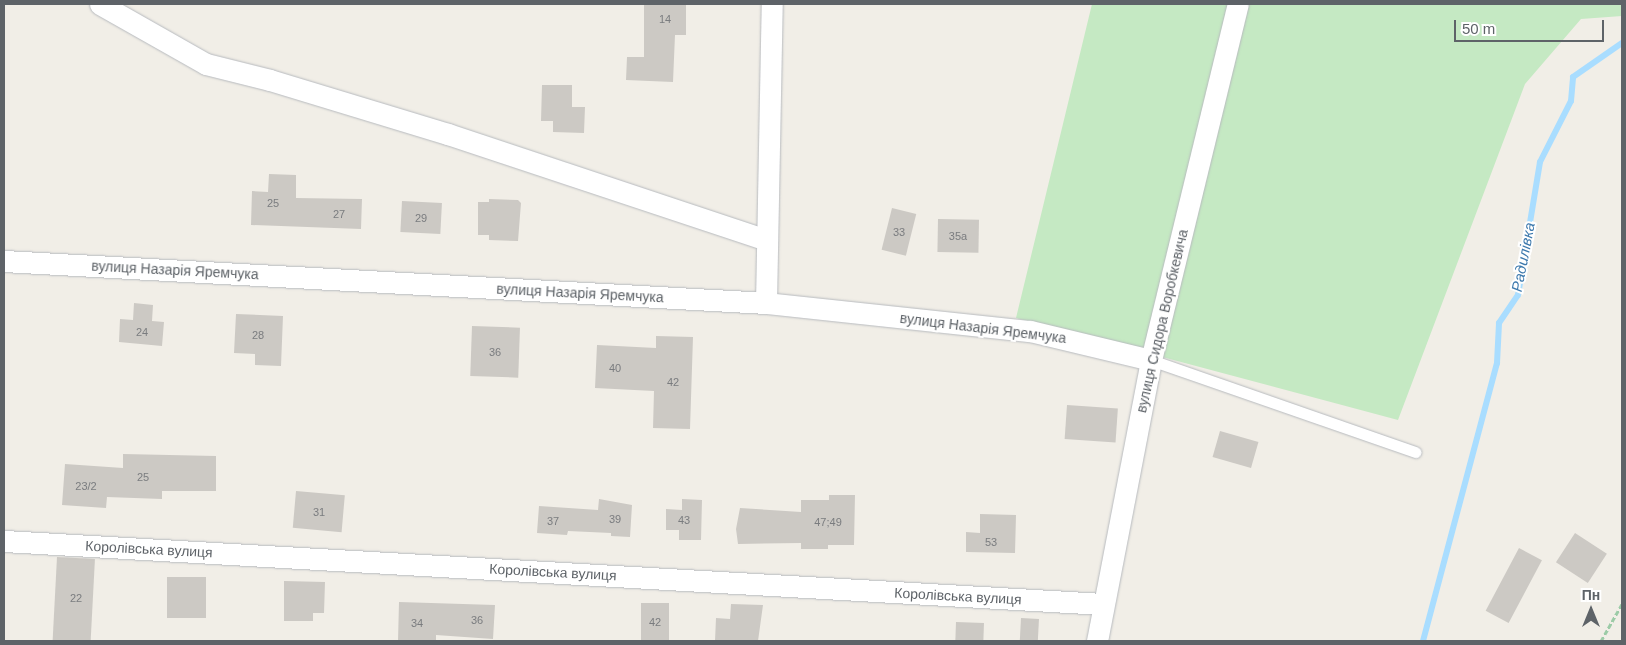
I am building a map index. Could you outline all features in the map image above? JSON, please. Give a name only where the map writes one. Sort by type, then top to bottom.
[{"type":"street","points":[[100,4],[206,64],[270,80],[448,134],[767,240]]},
{"type":"street","points":[[766,303],[772,4]]},
{"type":"street","name":"вулиця Сидора Воробкевича","points":[[1096,641],[1151,360],[1238,4]]},
{"type":"street","name":"вулиця Назарія Яремчука","points":[[4,261],[766,303],[1030,331],[1151,360]]},
{"type":"street","name":"Королівська вулиця","points":[[4,541],[1103,604]]},
{"type":"lane","points":[[1151,360],[1416,452]]},
{"type":"path","points":[[1601,641],[1622,604]]},
{"type":"green space","points":[[1092,4],[1622,4],[1622,16],[1581,19],[1525,84],[1398,420],[1016,318]]},
{"type":"building","points":[[644,4],[686,4],[686,35],[675,35],[673,82],[626,80],[627,57],[644,57]]},
{"type":"building","points":[[542,85],[572,85],[572,107],[585,107],[584,133],[553,132],[553,121],[541,121]]},
{"type":"building","points":[[269,174],[296,175],[296,198],[362,199],[361,229],[251,225],[252,191],[268,192]]},
{"type":"building","points":[[489,199],[518,200],[521,203],[518,241],[489,240],[489,235],[478,235],[478,202],[489,202]]},
{"type":"building","points":[[402,201],[442,203],[440,234],[400,232]]},
{"type":"building","points":[[892,208],[916,214],[906,256],[882,250]]},
{"type":"building","points":[[938,219],[979,220],[978,253],[937,252]]},
{"type":"building","points":[[134,303],[153,305],[152,321],[164,322],[162,346],[119,342],[120,319],[133,320]]},
{"type":"building","points":[[236,314],[283,316],[281,366],[255,365],[255,354],[234,353]]},
{"type":"building","points":[[472,326],[520,328],[518,378],[470,376]]},
{"type":"building","points":[[656,336],[693,337],[690,429],[653,428],[654,391],[595,388],[597,345],[656,348]]},
{"type":"building","points":[[1067,405],[1118,409],[1116,442],[1065,439]]},
{"type":"building","points":[[1220,431],[1258,442],[1251,468],[1213,457]]},
{"type":"building","points":[[123,454],[216,456],[216,491],[162,491],[162,499],[107,497],[106,508],[62,505],[65,464],[123,468]]},
{"type":"building","points":[[296,491],[345,495],[342,532],[293,528]]},
{"type":"building","points":[[829,495],[855,495],[854,545],[828,545],[828,549],[801,549],[801,543],[738,544],[736,529],[740,508],[801,512],[801,500],[829,500]]},
{"type":"building","points":[[599,499],[632,505],[630,537],[611,536],[611,533],[568,531],[567,535],[537,533],[539,506],[598,510]]},
{"type":"building","points":[[682,499],[702,500],[701,540],[679,540],[679,530],[666,530],[666,509],[682,510]]},
{"type":"building","points":[[980,514],[1016,515],[1015,553],[966,552],[966,532],[980,533]]},
{"type":"building","points":[[1575,533],[1607,554],[1588,583],[1556,562]]},
{"type":"building","points":[[1519,548],[1542,560],[1509,623],[1486,611]]},
{"type":"building","points":[[57,557],[95,559],[91,641],[53,641]]},
{"type":"building","points":[[167,577],[206,577],[206,618],[167,618]]},
{"type":"building","points":[[284,581],[325,582],[324,613],[313,613],[313,621],[284,621]]},
{"type":"building","points":[[399,602],[495,605],[493,639],[436,635],[436,641],[398,641]]},
{"type":"building","points":[[641,603],[669,603],[669,640],[641,640]]},
{"type":"building","points":[[731,604],[763,605],[758,641],[715,641],[716,618],[730,619]]},
{"type":"building","points":[[1021,618],[1039,619],[1038,641],[1020,641]]},
{"type":"building","points":[[956,622],[984,623],[983,641],[955,641]]},
{"type":"waterway","name":"Радилівка","points":[[1423,641],[1497,363],[1499,323],[1518,295],[1540,162],[1571,101],[1573,77],[1622,43]]}]
